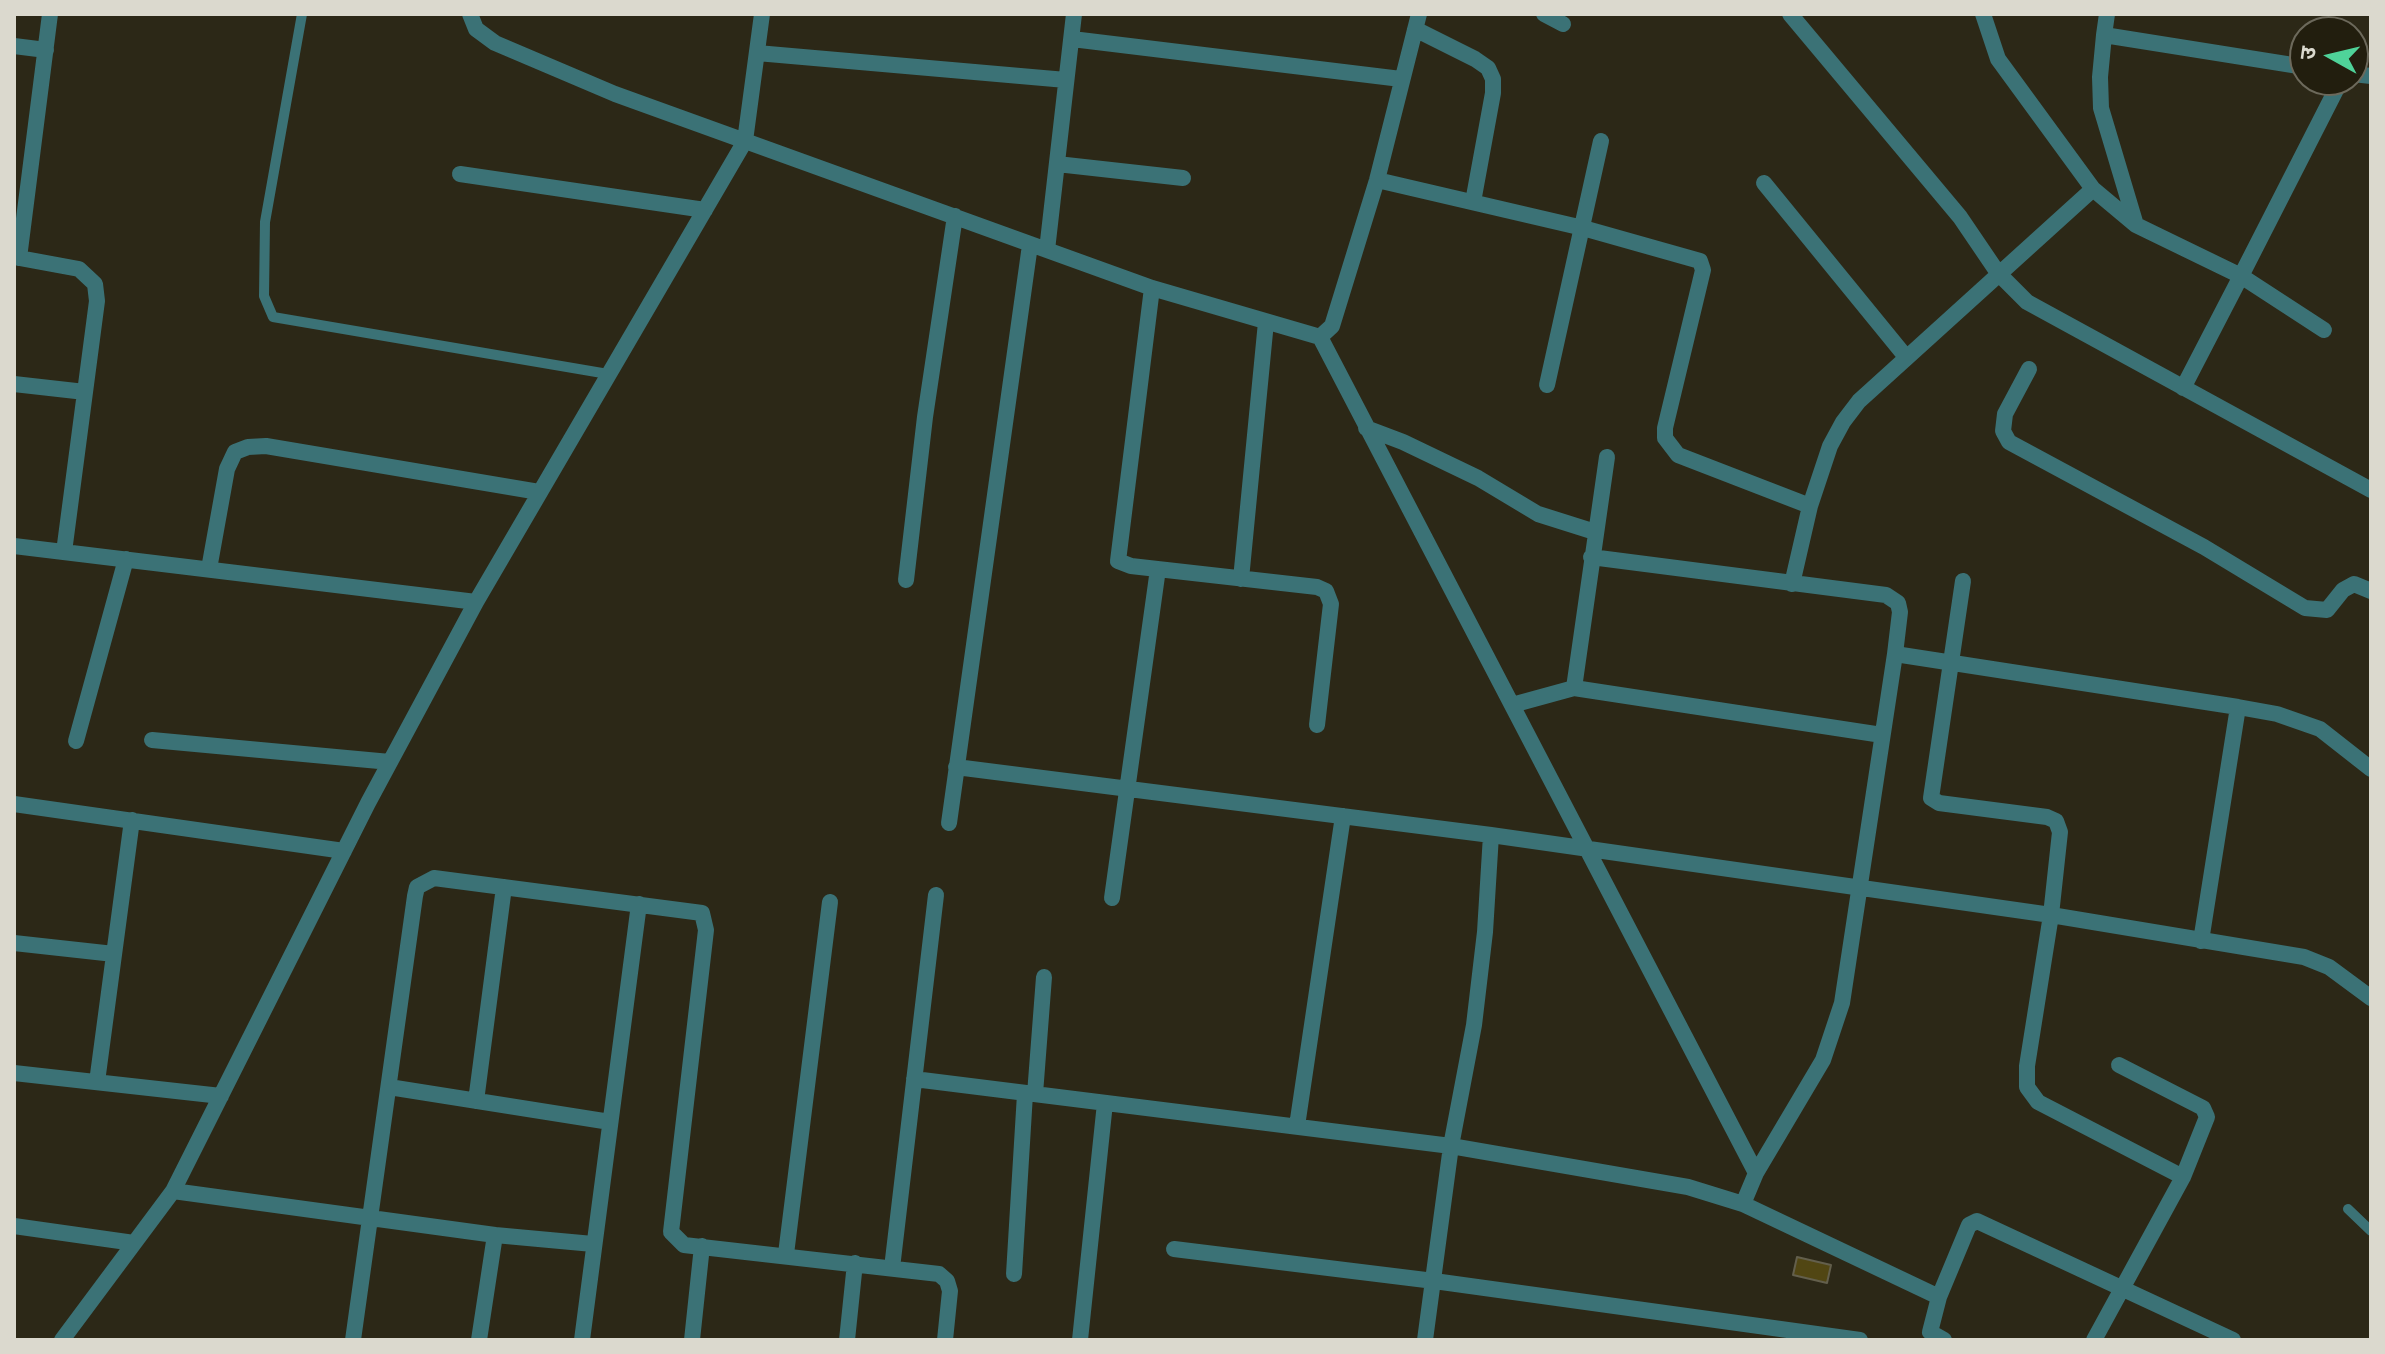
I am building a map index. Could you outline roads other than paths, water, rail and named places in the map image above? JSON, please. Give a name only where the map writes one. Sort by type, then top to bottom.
[{"type":"street","points":[[50,14],[16,258],[79,269],[95,284],[97,301],[64,552]]},
{"type":"street","points":[[470,14],[476,29],[495,43],[615,94],[1152,288],[1320,337],[1587,850],[1675,1012],[1756,1173]]},
{"type":"street","points":[[62,1340],[173,1191],[344,851],[476,602],[745,141],[762,14]]},
{"type":"street","points":[[949,823],[1038,247],[1057,164],[1074,14]]},
{"type":"street","points":[[1544,14],[1563,24]]},
{"type":"street","points":[[1790,14],[1960,217],[2014,291],[2043,313],[2371,490]]},
{"type":"street","points":[[1983,14],[1998,59],[2093,189],[2136,225],[2241,276],[2324,330]]},
{"type":"street","points":[[2107,14],[2100,77],[2101,108],[2136,225]]},
{"type":"street","points":[[1320,337],[1332,326],[1377,180],[1417,22],[1488,68],[1493,79],[1473,202]]},
{"type":"street","points":[[2104,35],[2289,64]]},
{"type":"street","points":[[1072,39],[1401,79]]},
{"type":"street","points":[[14,46],[46,50]]},
{"type":"street","points":[[757,53],[1066,80]]},
{"type":"street","points":[[2183,388],[2333,96]]},
{"type":"street","points":[[1547,385],[1601,141]]},
{"type":"street","points":[[1057,164],[1183,178]]},
{"type":"street","points":[[460,174],[705,210]]},
{"type":"street","points":[[1377,180],[1583,228],[1695,259],[1703,266],[1665,428],[1670,448],[1678,455],[1810,506]]},
{"type":"street","points":[[1764,183],[1906,357]]},
{"type":"street","points":[[1792,584],[1810,506],[1830,446],[1859,401],[2093,189]]},
{"type":"street","points":[[906,580],[925,417],[955,216]]},
{"type":"street","points":[[1152,288],[1117,556],[1122,565],[1317,587],[1330,596],[1317,725]]},
{"type":"street","points":[[1241,579],[1266,322]]},
{"type":"street","points":[[2029,369],[2005,414],[2003,431],[2009,442],[2204,547],[2305,608],[2327,610],[2349,586],[2361,584],[2371,591]]},
{"type":"street","points":[[14,384],[85,392]]},
{"type":"street","points":[[1366,428],[1478,478],[1538,514],[1595,532]]},
{"type":"street","points":[[209,569],[227,469],[235,452],[248,447],[266,446],[539,492]]},
{"type":"street","points":[[1574,688],[1607,457]]},
{"type":"street","points":[[14,546],[476,602]]},
{"type":"street","points":[[1591,557],[1894,598],[1900,612],[1842,1003],[1823,1060],[1756,1173],[1743,1204]]},
{"type":"street","points":[[76,741],[126,559]]},
{"type":"street","points":[[1112,898],[1158,569]]},
{"type":"street","points":[[1963,581],[1931,798],[1939,803],[2047,817],[2056,821],[2060,832],[2051,915],[2027,1066],[2027,1087],[2038,1102],[2183,1177]]},
{"type":"street","points":[[1895,654],[1950,660],[2277,714],[2320,729],[2371,769]]},
{"type":"street","points":[[1512,705],[1574,688],[1882,735]]},
{"type":"street","points":[[2201,941],[2238,707]]},
{"type":"street","points":[[152,740],[390,762]]},
{"type":"street","points":[[956,767],[1491,835],[2051,915],[2304,957],[2329,967],[2371,998]]},
{"type":"street","points":[[14,804],[344,851]]},
{"type":"street","points":[[1297,1126],[1343,816]]},
{"type":"street","points":[[97,1082],[132,820]]},
{"type":"street","points":[[1425,1340],[1451,1146],[1474,1025],[1485,932],[1491,835]]},
{"type":"street","points":[[353,1340],[417,887],[424,880],[434,878],[695,910],[705,920],[670,1223],[676,1239],[684,1245],[786,1254],[944,1277],[950,1291],[945,1340]]},
{"type":"street","points":[[476,1101],[504,887]]},
{"type":"street","points":[[892,1268],[936,895]]},
{"type":"street","points":[[786,1254],[830,902]]},
{"type":"street","points":[[582,1340],[639,904]]},
{"type":"street","points":[[14,943],[114,954]]},
{"type":"street","points":[[1014,1274],[1044,977]]},
{"type":"street","points":[[2094,1340],[2183,1177],[2205,1129],[2207,1117],[2203,1108],[2119,1065]]},
{"type":"street","points":[[14,1073],[221,1096]]},
{"type":"street","points":[[914,1079],[1451,1146],[1688,1187],[1743,1204],[1939,1297]]},
{"type":"street","points":[[389,1087],[610,1122]]},
{"type":"street","points":[[1080,1340],[1105,1103]]},
{"type":"street","points":[[173,1191],[495,1235],[593,1244]]},
{"type":"street","points":[[1933,1337],[1939,1297],[1969,1225],[1977,1221],[2233,1340]]},
{"type":"street","points":[[14,1226],[134,1243]]},
{"type":"street","points":[[479,1340],[495,1235]]},
{"type":"street","points":[[692,1340],[702,1246]]},
{"type":"street","points":[[1174,1249],[1434,1281],[1860,1340]]},
{"type":"street","points":[[847,1340],[855,1263]]},
{"type":"lane","points":[[302,14],[265,222],[264,296],[273,317],[608,374]]},
{"type":"lane","points":[[2348,1209],[2371,1231]]}]
